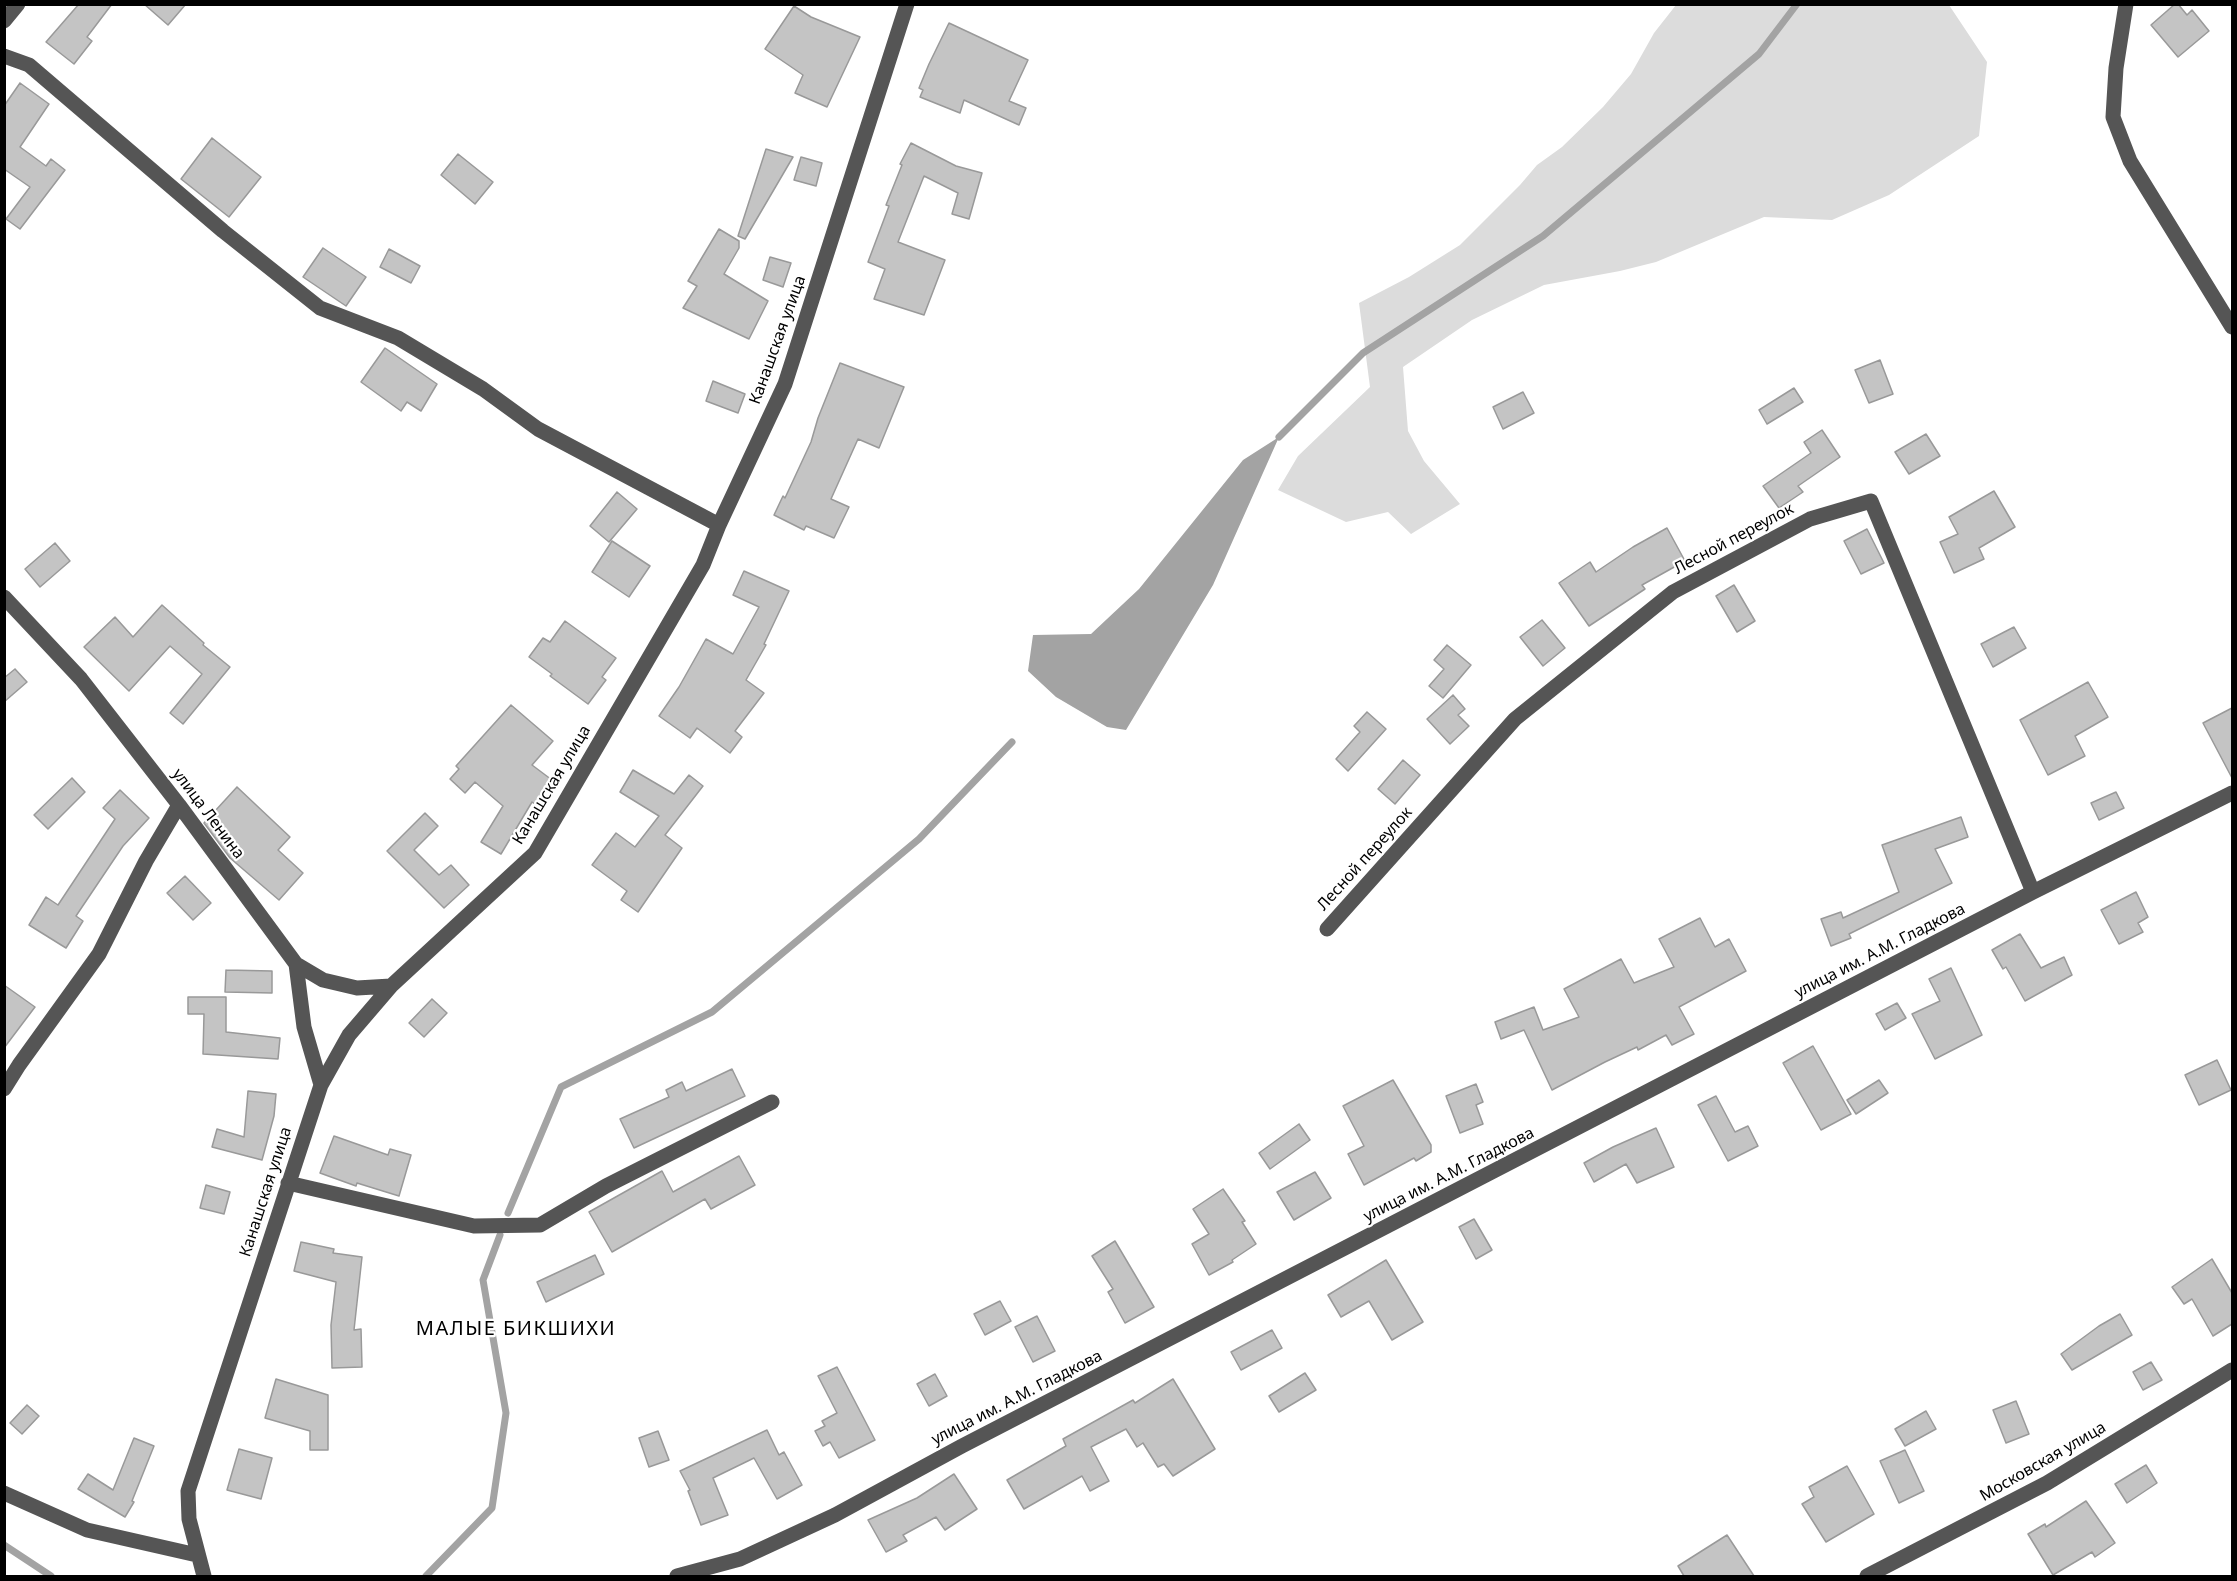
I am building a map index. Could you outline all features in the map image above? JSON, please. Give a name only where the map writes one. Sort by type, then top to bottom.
[{"type":"street","points":[[4,21],[18,4]]},
{"type":"street","name":"Канашская улица","points":[[204,1576],[189,1519],[188,1491],[321,1085],[349,1035],[391,986],[535,853],[703,565],[719,525],[785,384],[907,4]]},
{"type":"street","points":[[2126,4],[2116,68],[2113,117],[2130,161],[2232,327]]},
{"type":"street","points":[[4,56],[29,65],[223,231],[320,308],[398,338],[483,389],[538,429],[719,525]]},
{"type":"street","name":"Лесной переулок","points":[[1327,929],[1515,719],[1668,596],[1810,519],[1871,501],[2033,892]]},
{"type":"street","name":"улица Ленина","points":[[4,597],[81,680],[179,805],[296,964]]},
{"type":"street","name":"улица им. А.М. Гладкова","points":[[677,1576],[740,1559],[835,1515],[962,1446],[2033,892],[2232,793]]},
{"type":"street","points":[[4,1089],[99,954],[146,861],[179,805]]},
{"type":"street","points":[[296,964],[323,980],[357,988],[391,986]]},
{"type":"street","points":[[296,964],[303,1027],[321,1085]]},
{"type":"street","points":[[288,1183],[474,1226],[540,1225],[606,1186],[772,1102]]},
{"type":"street","name":"Московская улица","points":[[1867,1576],[2047,1483],[2232,1370]]},
{"type":"street","points":[[4,1493],[87,1530],[198,1555]]},
{"type":"shaded area","points":[[1676,5],[1949,5],[1987,62],[1979,136],[1889,195],[1832,220],[1764,217],[1656,262],[1544,285],[1472,320],[1403,367],[1408,431],[1424,461],[1460,504],[1411,534],[1388,512],[1346,522],[1278,490],[1298,456],[1370,387],[1359,303],[1409,277],[1460,245],[1537,165],[1562,147],[1603,107],[1631,74],[1654,33]]},
{"type":"shaded area","points":[[1279,437],[1213,585],[1126,730],[1107,727],[1056,697],[1028,671],[1033,635],[1091,634],[1139,589],[1243,460]]},
{"type":"building","points":[[79,4],[112,4],[87,37],[92,41],[74,64],[46,42]]},
{"type":"building","points":[[144,4],[186,4],[168,25]]},
{"type":"building","points":[[2175,4],[2178,4],[2187,15],[2192,10],[2209,31],[2178,57],[2151,25]]},
{"type":"building","points":[[794,6],[811,17],[860,37],[827,107],[795,93],[803,75],[765,49]]},
{"type":"building","points":[[949,23],[1028,60],[1009,101],[1026,108],[1019,125],[964,100],[960,113],[920,97],[923,90],[919,88]]},
{"type":"building","points":[[20,83],[49,104],[20,147],[46,166],[51,159],[65,170],[20,229],[6,219],[30,187],[4,169],[4,106]]},
{"type":"building","points":[[212,138],[261,177],[229,217],[181,179]]},
{"type":"building","points":[[911,143],[956,166],[982,173],[969,219],[952,214],[958,193],[924,176],[898,242],[945,260],[924,315],[874,299],[885,269],[868,262],[889,206],[886,205],[902,165],[900,164]]},
{"type":"building","points":[[766,149],[793,157],[745,239],[738,236]]},
{"type":"building","points":[[458,154],[493,182],[475,204],[441,175]]},
{"type":"building","points":[[801,157],[822,163],[816,186],[794,180]]},
{"type":"building","points":[[719,229],[739,241],[739,248],[724,274],[768,301],[749,339],[683,308],[697,286],[688,281]]},
{"type":"building","points":[[323,248],[366,277],[346,306],[303,277]]},
{"type":"building","points":[[389,249],[420,266],[411,283],[380,267]]},
{"type":"building","points":[[770,257],[791,263],[783,287],[763,280]]},
{"type":"building","points":[[385,348],[437,384],[421,411],[407,402],[401,411],[361,382]]},
{"type":"building","points":[[1880,360],[1893,394],[1869,403],[1855,370]]},
{"type":"building","points":[[840,363],[904,387],[879,448],[858,439],[831,499],[849,507],[834,538],[806,526],[804,530],[774,515],[783,496],[785,498],[811,442]]},
{"type":"building","points":[[713,381],[745,394],[738,413],[706,401]]},
{"type":"building","points":[[1794,388],[1803,402],[1767,424],[1759,410]]},
{"type":"building","points":[[1523,392],[1534,413],[1503,429],[1493,407]]},
{"type":"building","points":[[1822,430],[1840,457],[1798,486],[1803,492],[1779,508],[1763,486],[1811,453],[1804,442]]},
{"type":"building","points":[[1926,434],[1940,456],[1909,474],[1895,452]]},
{"type":"building","points":[[1994,491],[2015,527],[1979,548],[1984,559],[1954,573],[1940,542],[1958,534],[1949,517]]},
{"type":"building","points":[[617,492],[637,509],[609,542],[590,526]]},
{"type":"building","points":[[1667,528],[1685,561],[1642,585],[1645,589],[1589,626],[1559,583],[1590,562],[1596,572]]},
{"type":"building","points":[[1867,529],[1884,563],[1861,574],[1844,541]]},
{"type":"building","points":[[612,541],[650,566],[629,597],[592,572]]},
{"type":"building","points":[[55,543],[70,561],[40,587],[25,569]]},
{"type":"building","points":[[744,571],[789,591],[764,644],[766,645],[746,680],[764,693],[735,731],[742,737],[730,753],[697,728],[690,738],[659,716],[679,687],[706,639],[733,654],[759,607],[733,595]]},
{"type":"building","points":[[1734,585],[1755,621],[1737,632],[1716,596]]},
{"type":"building","points":[[162,605],[204,643],[203,645],[230,667],[183,724],[170,713],[202,674],[170,646],[129,691],[84,647],[115,617],[133,637]]},
{"type":"building","points":[[1542,620],[1565,648],[1543,666],[1520,637]]},
{"type":"building","points":[[565,621],[616,658],[602,677],[606,680],[588,704],[529,657],[543,638],[550,642]]},
{"type":"building","points":[[2014,627],[2026,648],[1993,667],[1981,644]]},
{"type":"building","points":[[1447,645],[1471,665],[1443,698],[1429,686],[1444,669],[1434,660]]},
{"type":"building","points":[[15,669],[27,682],[4,702],[4,678]]},
{"type":"building","points":[[2088,682],[2108,717],[2075,736],[2085,756],[2048,775],[2020,720]]},
{"type":"building","points":[[1453,695],[1465,709],[1458,715],[1469,726],[1450,744],[1427,719]]},
{"type":"building","points":[[511,705],[553,741],[532,765],[552,780],[535,804],[532,802],[501,854],[481,842],[503,806],[475,782],[465,793],[450,779],[459,769],[456,766]]},
{"type":"building","points":[[2232,708],[2232,778],[2203,723]]},
{"type":"building","points":[[1367,712],[1386,729],[1348,771],[1336,759],[1360,732],[1354,726]]},
{"type":"building","points":[[1403,760],[1420,775],[1395,804],[1378,789]]},
{"type":"building","points":[[633,770],[674,794],[689,775],[703,786],[665,835],[682,848],[638,912],[621,900],[627,891],[592,865],[616,833],[635,847],[659,816],[620,792]]},
{"type":"building","points":[[72,778],[85,792],[48,829],[34,815]]},
{"type":"building","points":[[237,787],[290,837],[278,850],[303,873],[279,900],[230,858],[204,823]]},
{"type":"building","points":[[120,790],[149,818],[123,846],[76,916],[83,921],[66,948],[29,925],[46,897],[58,905],[115,819],[103,808]]},
{"type":"building","points":[[2116,792],[2124,808],[2099,820],[2091,803]]},
{"type":"building","points":[[425,813],[438,826],[414,850],[439,875],[451,865],[469,885],[444,908],[387,851]]},
{"type":"building","points":[[1961,817],[1968,837],[1935,849],[1952,883],[1849,934],[1851,938],[1831,946],[1821,919],[1841,912],[1843,918],[1899,892],[1882,845]]},
{"type":"building","points":[[185,876],[211,903],[193,920],[167,893]]},
{"type":"building","points":[[2136,892],[2148,917],[2138,923],[2143,932],[2119,944],[2101,910]]},
{"type":"building","points":[[1700,918],[1715,947],[1729,939],[1746,971],[1679,1007],[1694,1034],[1672,1045],[1666,1035],[1638,1050],[1637,1047],[1605,1062],[1552,1090],[1524,1030],[1501,1039],[1495,1022],[1534,1007],[1543,1030],[1579,1017],[1564,989],[1621,959],[1634,983],[1674,967],[1659,939]]},
{"type":"building","points":[[2020,934],[2041,968],[2064,957],[2072,975],[2025,1001],[2006,967],[2003,969],[1992,950]]},
{"type":"building","points":[[1951,968],[1982,1035],[1935,1059],[1912,1014],[1940,1001],[1929,979]]},
{"type":"building","points":[[226,970],[272,971],[272,993],[225,992]]},
{"type":"building","points":[[4,985],[35,1007],[4,1048]]},
{"type":"building","points":[[188,997],[226,997],[226,1032],[280,1038],[278,1059],[203,1054],[204,1014],[188,1014]]},
{"type":"building","points":[[432,999],[447,1013],[424,1037],[409,1023]]},
{"type":"building","points":[[1897,1003],[1906,1018],[1885,1030],[1876,1014]]},
{"type":"building","points":[[1813,1046],[1851,1114],[1821,1130],[1783,1063]]},
{"type":"building","points":[[2217,1060],[2231,1090],[2199,1105],[2185,1075]]},
{"type":"building","points":[[732,1069],[745,1096],[634,1148],[620,1119],[669,1097],[666,1090],[682,1082],[686,1091]]},
{"type":"building","points":[[1393,1080],[1431,1145],[1431,1152],[1416,1161],[1414,1158],[1364,1185],[1348,1154],[1364,1146],[1343,1106]]},
{"type":"building","points":[[1879,1080],[1888,1093],[1856,1114],[1847,1100]]},
{"type":"building","points":[[1476,1084],[1483,1102],[1476,1105],[1483,1124],[1460,1133],[1446,1096]]},
{"type":"building","points":[[248,1091],[276,1094],[274,1116],[262,1160],[212,1147],[217,1129],[244,1137]]},
{"type":"building","points":[[1716,1096],[1735,1132],[1748,1126],[1758,1146],[1728,1161],[1698,1105]]},
{"type":"building","points":[[1299,1124],[1310,1140],[1270,1169],[1259,1153]]},
{"type":"building","points":[[1656,1128],[1674,1167],[1637,1183],[1626,1164],[1594,1182],[1584,1163]]},
{"type":"building","points":[[334,1136],[388,1155],[390,1149],[411,1155],[399,1196],[357,1183],[356,1186],[320,1173]]},
{"type":"building","points":[[739,1156],[755,1185],[711,1209],[705,1199],[612,1252],[589,1212],[662,1171],[673,1192]]},
{"type":"building","points":[[1315,1172],[1331,1198],[1294,1220],[1277,1192]]},
{"type":"building","points":[[206,1185],[230,1192],[224,1214],[200,1208]]},
{"type":"building","points":[[1223,1189],[1245,1221],[1242,1222],[1256,1244],[1232,1260],[1233,1262],[1209,1275],[1192,1244],[1209,1234],[1193,1209]]},
{"type":"building","points":[[1474,1219],[1492,1250],[1476,1259],[1459,1227]]},
{"type":"building","points":[[1115,1241],[1154,1307],[1125,1323],[1108,1292],[1113,1289],[1092,1256]]},
{"type":"building","points":[[301,1242],[334,1249],[333,1253],[362,1257],[354,1330],[361,1329],[362,1367],[332,1368],[331,1325],[336,1282],[294,1271]]},
{"type":"building","points":[[595,1255],[604,1274],[546,1302],[537,1282]]},
{"type":"building","points":[[2212,1259],[2232,1293],[2232,1324],[2213,1336],[2192,1299],[2184,1304],[2172,1287]]},
{"type":"building","points":[[1386,1260],[1423,1322],[1392,1340],[1369,1301],[1341,1317],[1328,1295]]},
{"type":"building","points":[[1000,1301],[1011,1321],[985,1335],[974,1314]]},
{"type":"building","points":[[2120,1314],[2132,1335],[2072,1370],[2061,1354],[2099,1326]]},
{"type":"building","points":[[1037,1316],[1055,1351],[1033,1362],[1015,1327]]},
{"type":"building","points":[[1272,1330],[1282,1348],[1241,1370],[1231,1352]]},
{"type":"building","points":[[2151,1362],[2162,1380],[2143,1390],[2133,1372]]},
{"type":"building","points":[[837,1367],[875,1440],[839,1458],[830,1442],[823,1446],[815,1431],[825,1426],[822,1421],[837,1413],[818,1376]]},
{"type":"building","points":[[1305,1373],[1316,1390],[1279,1412],[1269,1396]]},
{"type":"building","points":[[935,1374],[947,1396],[929,1406],[917,1384]]},
{"type":"building","points":[[276,1379],[328,1395],[328,1450],[310,1450],[310,1431],[265,1418]]},
{"type":"building","points":[[1173,1379],[1215,1449],[1173,1476],[1164,1464],[1158,1467],[1143,1443],[1137,1447],[1126,1429],[1091,1447],[1109,1481],[1090,1491],[1082,1476],[1024,1509],[1007,1480],[1066,1446],[1063,1439],[1133,1400],[1135,1403]]},
{"type":"building","points":[[2016,1401],[2029,1434],[2006,1443],[1993,1410]]},
{"type":"building","points":[[27,1405],[39,1416],[22,1434],[10,1423]]},
{"type":"building","points":[[1926,1411],[1936,1429],[1905,1446],[1895,1429]]},
{"type":"building","points":[[767,1430],[779,1455],[784,1452],[802,1485],[777,1499],[754,1458],[713,1478],[728,1515],[701,1525],[688,1491],[690,1490],[680,1471]]},
{"type":"building","points":[[658,1431],[669,1460],[649,1467],[639,1438]]},
{"type":"building","points":[[134,1438],[154,1446],[132,1501],[134,1502],[125,1517],[78,1489],[88,1474],[113,1490]]},
{"type":"building","points":[[239,1449],[272,1458],[261,1499],[227,1490]]},
{"type":"building","points":[[1905,1450],[1924,1491],[1899,1503],[1880,1461]]},
{"type":"building","points":[[2146,1465],[2157,1483],[2127,1503],[2115,1484]]},
{"type":"building","points":[[1847,1466],[1874,1514],[1826,1542],[1802,1504],[1814,1497],[1809,1487]]},
{"type":"building","points":[[954,1474],[977,1509],[945,1530],[936,1517],[903,1535],[907,1541],[886,1552],[868,1520],[917,1498]]},
{"type":"building","points":[[2086,1501],[2115,1543],[2095,1557],[2092,1552],[2053,1575],[2028,1534],[2045,1524],[2046,1527]]},
{"type":"building","points":[[1727,1535],[1754,1576],[1684,1576],[1678,1566]]},
{"type":"waterway","points":[[1279,437],[1363,353],[1543,236],[1759,54],[1797,4]]},
{"type":"waterway","points":[[508,1213],[561,1087],[712,1012],[919,839],[1012,742]]},
{"type":"waterway","points":[[426,1576],[492,1508],[506,1413],[483,1280],[500,1235]]},
{"type":"waterway","points":[[4,1545],[51,1576]]},
{"type":"district","name":"МАЛЫЕ БИКШИХИ","points":[[516,1329]]}]
